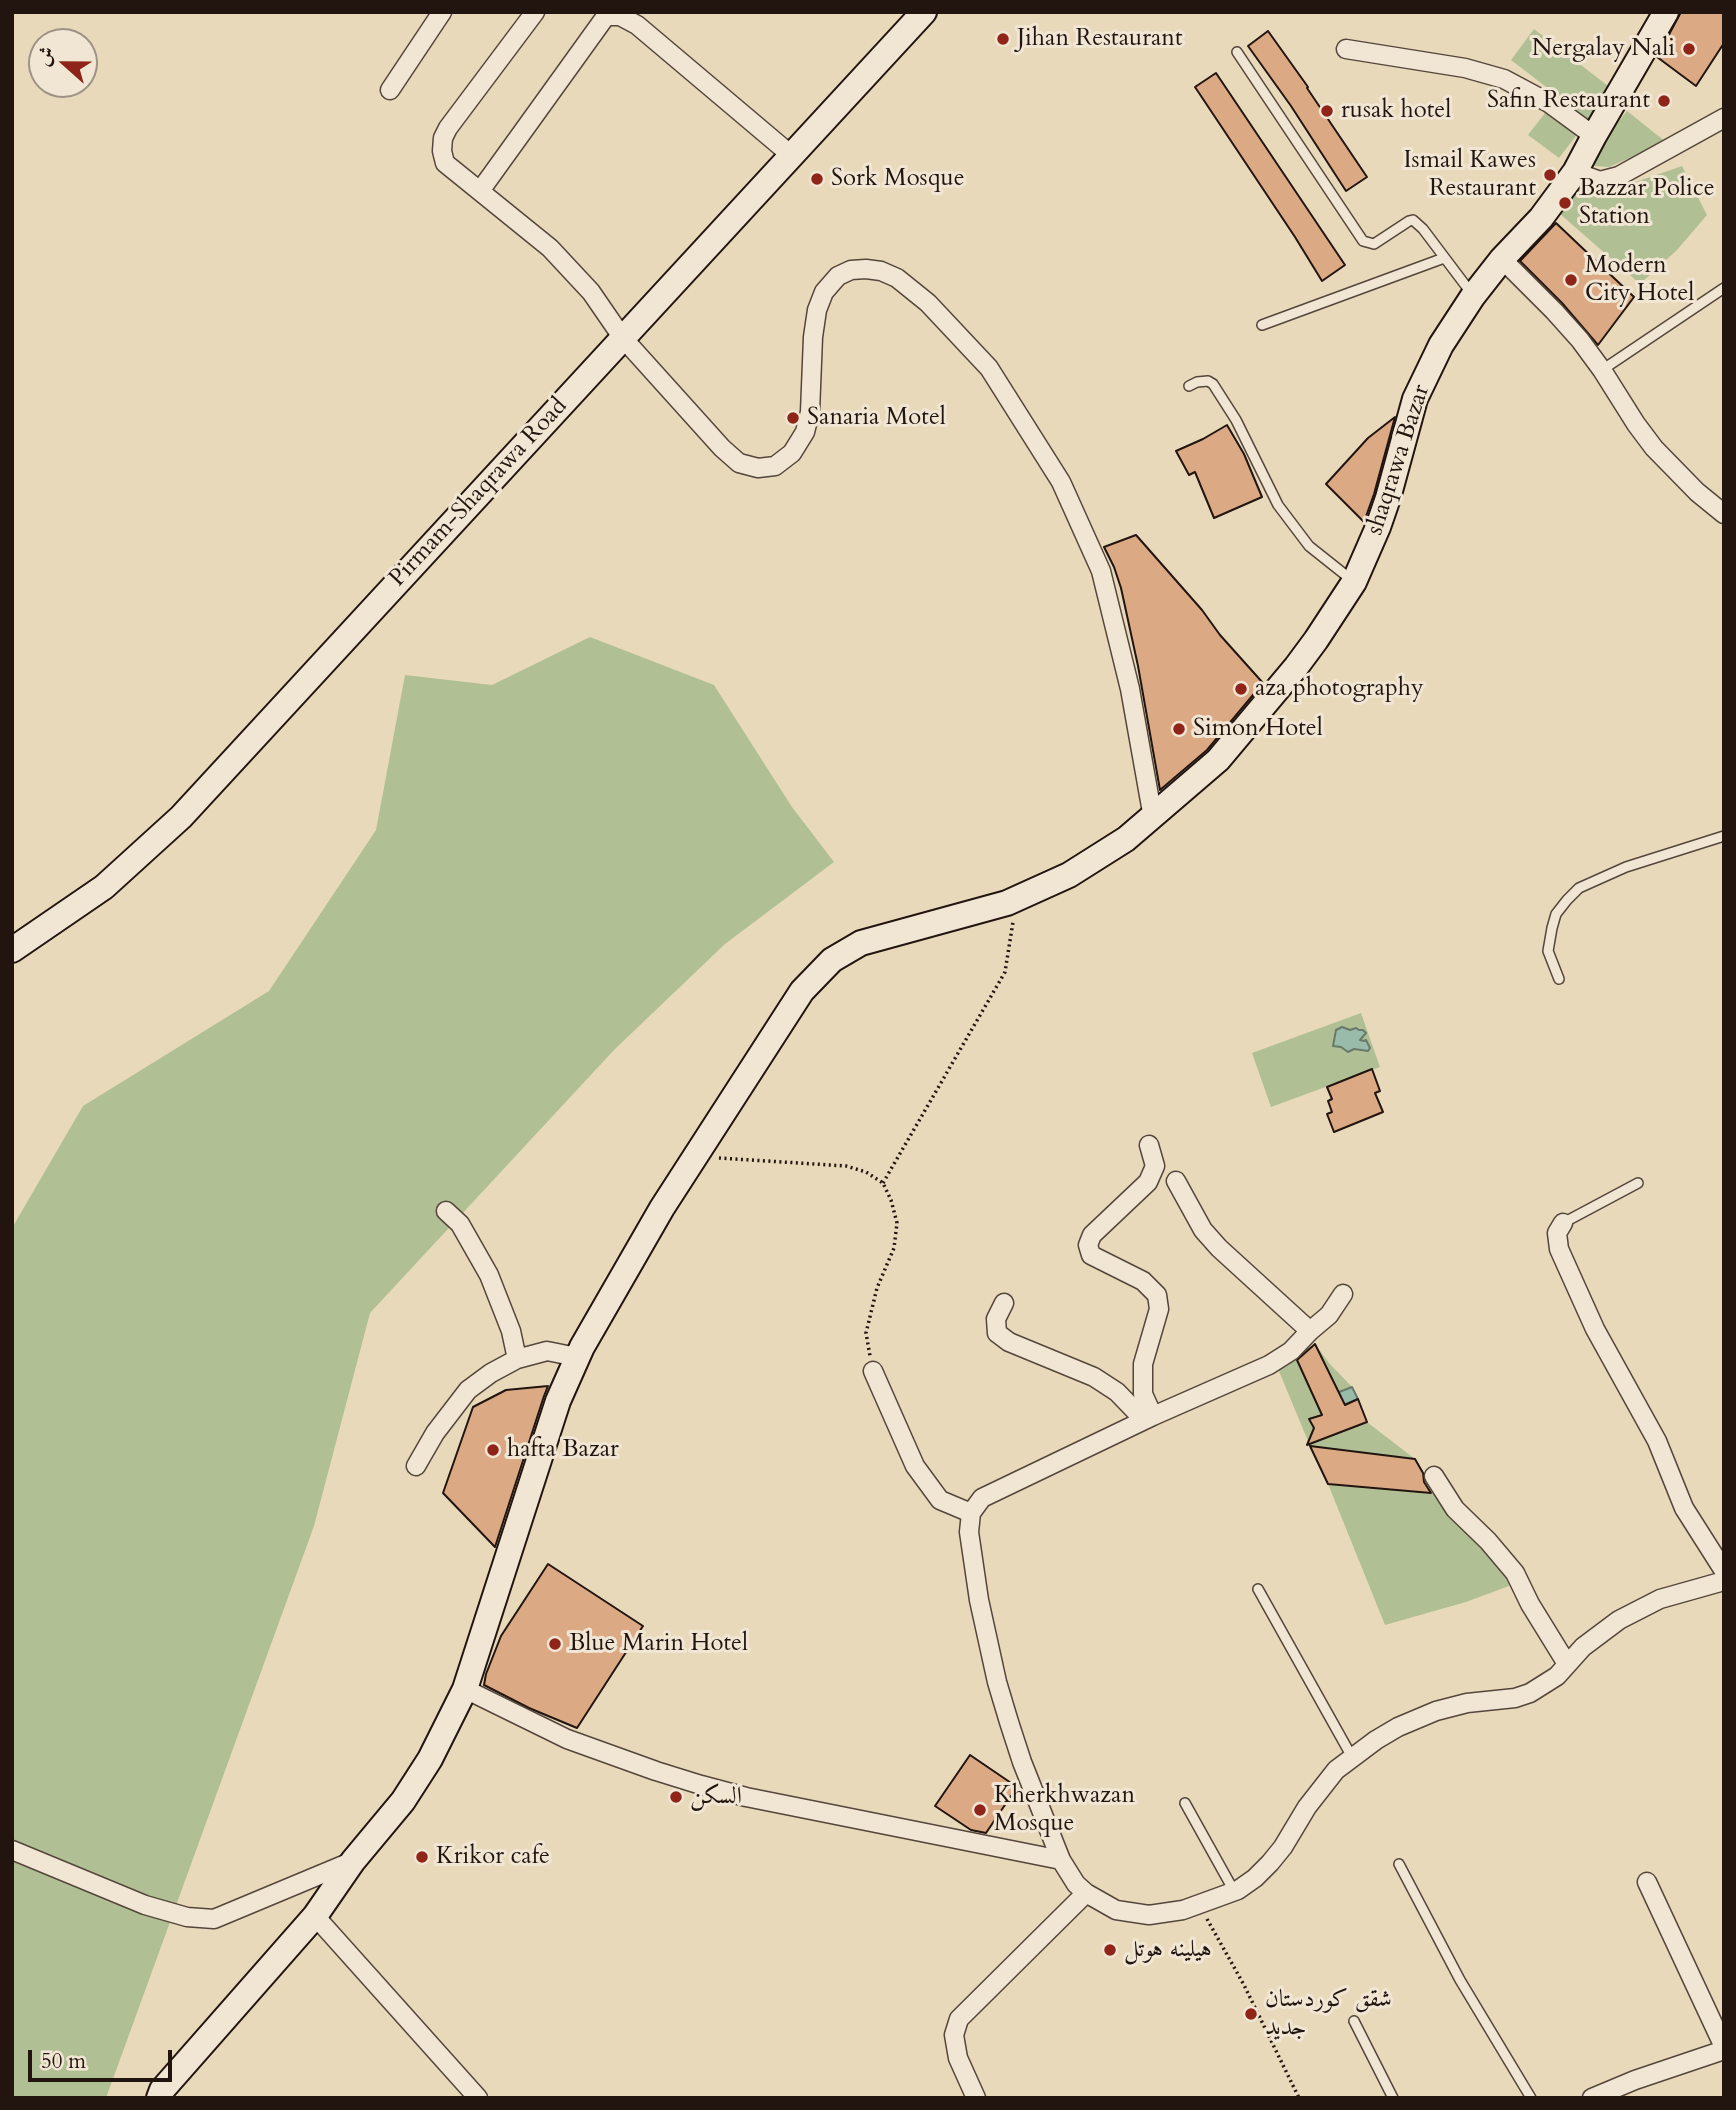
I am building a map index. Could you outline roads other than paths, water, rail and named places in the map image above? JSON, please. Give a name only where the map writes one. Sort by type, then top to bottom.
[{"type":"street","points":[[390,90],[442,12]]},
{"type":"street","points":[[536,12],[448,128],[443,138],[445,163],[550,248],[591,292],[622,337],[722,448],[739,463],[758,468],[775,466],[792,453],[805,432],[810,412],[813,337],[817,310],[824,292],[838,276],[851,270],[881,271],[897,278],[928,303],[989,368],[1061,482],[1101,570],[1130,689],[1153,817]]},
{"type":"street","name":"Pirmam-Shaqrawa Road","points":[[12,950],[104,887],[181,817],[924,12]]},
{"type":"street","name":"shaqrawa Bazar","points":[[159,2098],[162,2090],[316,1916],[353,1861],[403,1801],[430,1759],[465,1689],[558,1401],[577,1357],[662,1208],[802,991],[832,960],[860,943],[1007,903],[1069,875],[1153,817],[1218,760],[1296,667],[1354,582],[1385,508],[1415,399],[1441,345],[1473,296],[1502,259],[1541,218],[1576,172],[1666,12]]},
{"type":"street","points":[[480,191],[606,16],[620,16],[637,25],[791,155]]},
{"type":"street","points":[[1346,49],[1465,68],[1504,79],[1549,103],[1594,136]]},
{"type":"street","points":[[1576,172],[1600,181],[1619,176],[1724,118]]},
{"type":"street","points":[[1502,259],[1554,311],[1602,370],[1654,448],[1697,492],[1724,514]]},
{"type":"street","points":[[1148,1418],[1143,1394],[1143,1364],[1159,1309],[1157,1295],[1143,1281],[1091,1255],[1088,1245],[1092,1235],[1148,1182],[1155,1166],[1149,1145]]},
{"type":"street","points":[[1176,1181],[1203,1230],[1219,1248],[1310,1331]]},
{"type":"street","points":[[446,1211],[460,1224],[489,1275],[511,1331],[517,1359]]},
{"type":"street","points":[[1563,1223],[1557,1233],[1559,1249],[1595,1329],[1657,1441],[1684,1508],[1724,1570]]},
{"type":"street","points":[[1343,1294],[1329,1315],[1291,1352],[1269,1365],[1148,1418],[982,1498],[971,1513],[968,1523],[982,1614],[1021,1762],[1061,1860],[1076,1884],[1086,1893],[1105,1906],[1132,1914],[1166,1914],[1234,1891],[1255,1878],[1270,1864],[1336,1770],[1398,1727],[1436,1711],[1467,1703],[1515,1698],[1530,1693],[1550,1681],[1600,1633],[1639,1609],[1681,1592],[1724,1581]]},
{"type":"street","points":[[1004,1303],[996,1319],[997,1334],[1009,1342],[1094,1377],[1148,1418]]},
{"type":"street","points":[[416,1466],[435,1433],[468,1390],[491,1373],[517,1359],[547,1351],[577,1357]]},
{"type":"street","points":[[873,1371],[915,1466],[940,1500],[971,1513]]},
{"type":"street","points":[[1434,1476],[1455,1509],[1488,1541],[1515,1573],[1530,1604],[1567,1664]]},
{"type":"street","points":[[465,1689],[567,1739],[701,1785],[760,1800],[1061,1860]]},
{"type":"street","points":[[12,1850],[145,1905],[187,1917],[214,1919],[353,1861]]},
{"type":"street","points":[[1592,2098],[1724,2049],[1647,1882]]},
{"type":"street","points":[[976,2098],[957,2058],[954,2035],[959,2019],[1086,1893]]},
{"type":"street","points":[[316,1916],[478,2098]]},
{"type":"lane","points":[[1237,52],[1363,241],[1374,244],[1413,220],[1473,296]]},
{"type":"lane","points":[[1262,325],[1444,258]]},
{"type":"lane","points":[[1602,370],[1724,288]]},
{"type":"lane","points":[[1189,386],[1209,381],[1213,384],[1236,420],[1278,505],[1309,546],[1354,582]]},
{"type":"lane","points":[[1559,979],[1548,951],[1552,928],[1556,914],[1579,888],[1626,867],[1724,836]]},
{"type":"lane","points":[[1563,1223],[1638,1183]]},
{"type":"lane","points":[[1258,1589],[1352,1757]]},
{"type":"lane","points":[[1185,1803],[1234,1891]]},
{"type":"lane","points":[[1399,1864],[1460,1980],[1531,2098]]},
{"type":"lane","points":[[1354,2021],[1393,2098]]},
{"type":"place","name":"Jihan Restaurant","points":[[1003,39]]},
{"type":"place","name":"Nergalay Nali","points":[[1689,49]]},
{"type":"place","name":"Safin Restaurant","points":[[1664,101]]},
{"type":"place","name":"rusak hotel","points":[[1327,111]]},
{"type":"place","name":"Ismail Kawes Restaurant","points":[[1550,175]]},
{"type":"place","name":"Sork Mosque","points":[[817,179]]},
{"type":"place","name":"Bazzar Police Station","points":[[1565,203]]},
{"type":"place","name":"Modern City Hotel","points":[[1571,280]]},
{"type":"place","name":"Sanaria Motel","points":[[793,418]]},
{"type":"place","name":"aza photography","points":[[1241,689]]},
{"type":"place","name":"Simon Hotel","points":[[1179,729]]},
{"type":"place","name":"hafta Bazar","points":[[493,1450]]},
{"type":"place","name":"Blue Marin Hotel","points":[[555,1644]]},
{"type":"place","name":"السكن","points":[[676,1797]]},
{"type":"place","name":"Kherkhwazan Mosque","points":[[980,1810]]},
{"type":"place","name":"Krikor cafe","points":[[422,1857]]},
{"type":"place","name":"هيلينه هوتل","points":[[1110,1950]]},
{"type":"place","name":"شقق كوردستان جديد","points":[[1251,2014]]}]
